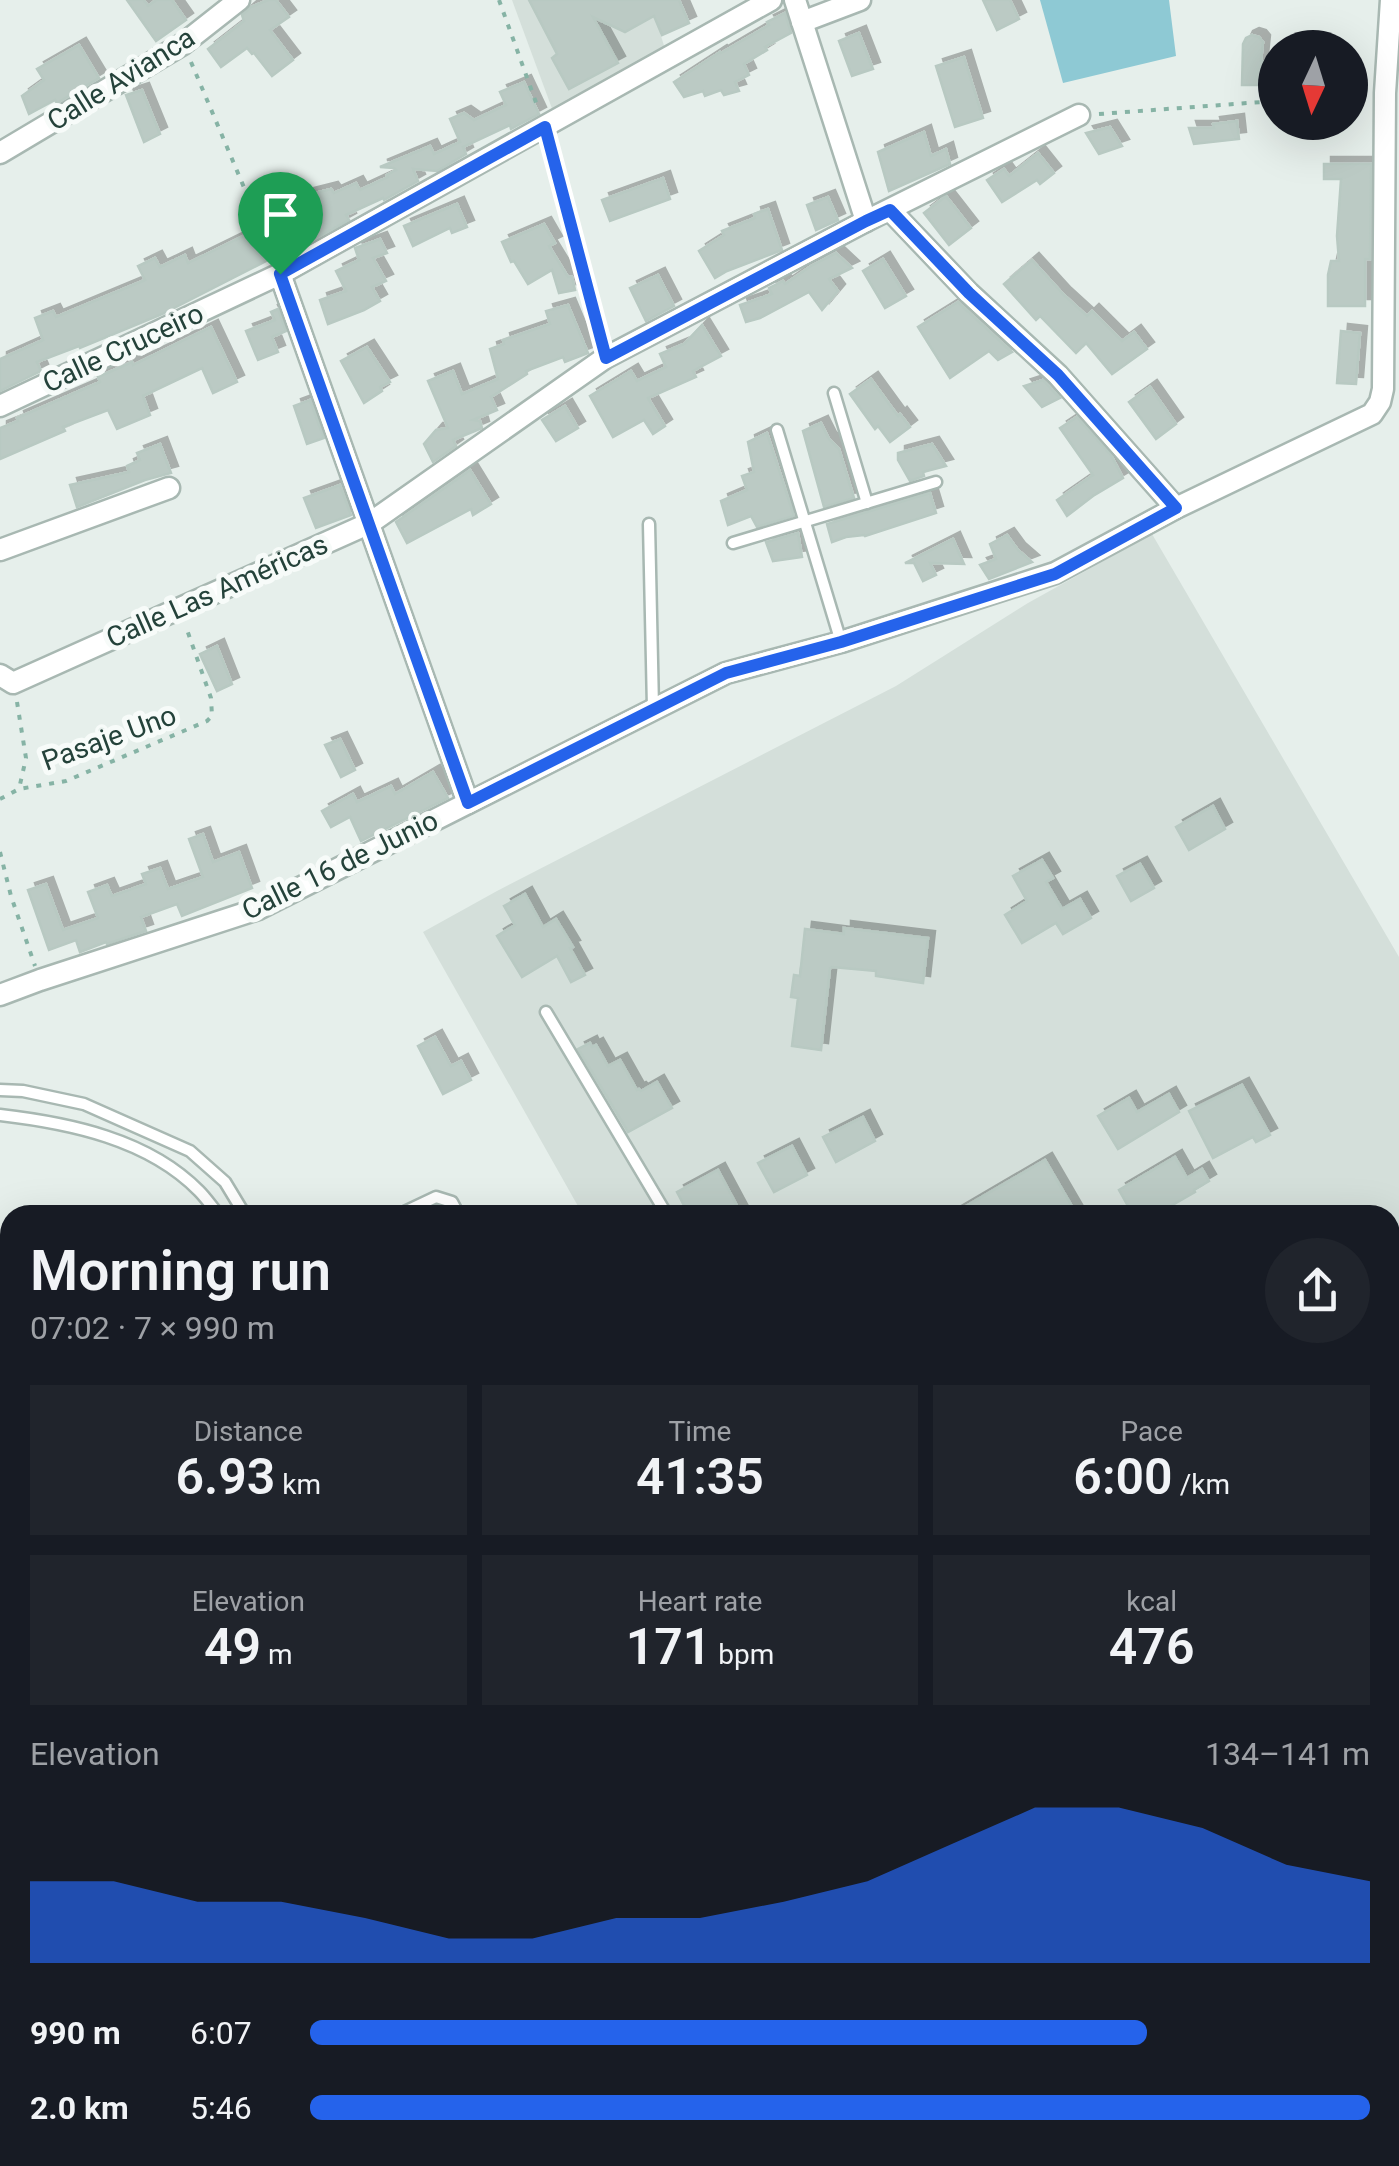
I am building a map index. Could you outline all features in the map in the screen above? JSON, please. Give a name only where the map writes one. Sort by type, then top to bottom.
[{"type":"street","name":"Calle Avianca","points":[[0,153],[183,44],[239,0]]},
{"type":"street","name":"Calle Cruceiro","points":[[0,406],[280,274],[770,0]]},
{"type":"street","points":[[795,0],[866,221]]},
{"type":"street","points":[[802,22],[860,0]]},
{"type":"street","name":"Calle 16 de Junio","points":[[0,995],[258,909],[726,673],[841,642],[1055,574],[1176,508],[1372,414],[1383,389],[1385,92],[1391,0]]},
{"type":"street","name":"Calle Las Américas","points":[[7,679],[370,523],[606,358],[866,221],[1079,115]]},
{"type":"street","points":[[890,210],[969,293],[1058,375],[1176,508]]},
{"type":"street","points":[[280,274],[468,803]]},
{"type":"street","points":[[0,550],[169,488]]},
{"type":"lane","points":[[834,393],[867,503]]},
{"type":"lane","points":[[777,430],[841,642]]},
{"type":"lane","points":[[733,543],[936,482]]},
{"type":"lane","points":[[648,524],[653,709]]},
{"type":"lane","points":[[546,1012],[661,1205]]},
{"type":"lane","points":[[0,1090],[84,1104],[190,1151],[225,1182],[240,1205]]},
{"type":"lane","points":[[0,1115],[45,1120],[105,1136],[165,1163],[211,1205]]},
{"type":"lane","points":[[419,1205],[436,1197],[454,1205]]},
{"type":"path","points":[[498,0],[545,127],[606,358]]},
{"type":"path","points":[[183,44],[280,274]]},
{"type":"path","points":[[1079,115],[1258,102]]},
{"type":"path","name":"Pasaje Uno","points":[[0,799],[18,789],[66,781],[196,728],[212,716],[211,698],[179,608]]},
{"type":"path","points":[[7,679],[26,758],[18,789]]},
{"type":"path","points":[[0,852],[40,980]]},
{"type":"shaded area","points":[[512,0],[650,0],[665,49],[554,114]]},
{"type":"shaded area","points":[[1152,534],[1399,957],[1399,1205],[577,1205],[423,932],[896,686],[1028,603]]},
{"type":"water","points":[[1040,0],[1169,0],[1176,56],[1063,83]]},
{"type":"building","points":[[127,0],[144,0],[148,6],[156,0],[172,0],[186,20],[156,41]]},
{"type":"building","points":[[276,0],[289,17],[270,30],[293,60],[272,76],[247,48],[221,67],[208,49],[244,21],[242,15],[251,7]]},
{"type":"building","points":[[529,0],[679,0],[689,23],[662,35],[654,16],[625,32],[593,17],[618,63],[569,89],[552,58],[557,54]]},
{"type":"building","points":[[983,0],[1010,0],[1019,19],[997,30]]},
{"type":"building","points":[[785,13],[791,33],[744,64],[749,75],[735,82],[739,91],[724,95],[721,90],[705,96],[703,91],[684,97],[674,82]]},
{"type":"building","points":[[859,33],[873,69],[852,76],[839,41]]},
{"type":"building","points":[[1258,37],[1258,85],[1242,85],[1246,38]]},
{"type":"building","points":[[79,45],[99,78],[57,103],[55,100],[29,114],[22,96],[44,80],[37,69]]},
{"type":"building","points":[[964,57],[983,118],[955,127],[936,66]]},
{"type":"building","points":[[524,82],[539,114],[463,147],[466,154],[437,171],[413,169],[418,181],[346,215],[349,220],[300,247],[296,244],[279,208],[307,195],[331,189],[334,193],[356,183],[360,190],[396,170],[380,167],[430,146],[434,154],[460,142],[450,119],[464,113],[474,120],[506,105],[500,92]]},
{"type":"building","points":[[142,90],[160,134],[144,142],[126,95]]},
{"type":"building","points":[[1237,121],[1239,139],[1194,144],[1189,128],[1214,128],[1213,124]]},
{"type":"building","points":[[1110,127],[1122,146],[1099,154],[1086,133]]},
{"type":"building","points":[[924,132],[931,156],[946,149],[950,164],[889,191],[878,152]]},
{"type":"building","points":[[1038,153],[1054,173],[1002,202],[987,180],[1004,169],[1009,176]]},
{"type":"building","points":[[1324,164],[1371,164],[1370,259],[1365,259],[1365,306],[1328,306],[1331,261],[1339,261],[1341,179],[1324,179]]},
{"type":"building","points":[[663,178],[670,199],[610,221],[602,200]]},
{"type":"building","points":[[946,196],[971,228],[949,245],[924,213]]},
{"type":"building","points":[[828,197],[838,220],[816,230],[807,205]]},
{"type":"building","points":[[457,204],[467,227],[452,233],[450,228],[413,246],[404,226]]},
{"type":"building","points":[[768,209],[782,250],[715,278],[699,251],[724,235],[722,231]]},
{"type":"building","points":[[544,224],[555,243],[549,246],[568,277],[572,277],[575,290],[559,293],[552,270],[528,284],[511,262],[502,242]]},
{"type":"building","points":[[258,229],[272,258],[162,314],[37,362],[41,371],[0,391],[0,359],[43,340],[35,318],[53,311],[56,317],[145,280],[138,266],[155,258],[160,267],[185,255],[188,263]]},
{"type":"building","points":[[380,239],[387,253],[373,258],[386,281],[372,287],[380,301],[328,324],[320,300],[346,291],[336,271],[359,260],[355,248]]},
{"type":"building","points":[[836,253],[852,268],[829,279],[838,291],[822,310],[809,292],[746,322],[740,305],[772,294],[769,288],[783,281],[785,284]]},
{"type":"building","points":[[883,259],[906,296],[885,308],[863,271]]},
{"type":"building","points":[[1032,260],[1087,316],[1092,311],[1122,341],[1134,332],[1147,349],[1112,374],[1086,343],[1076,353],[1040,316],[1036,320],[1004,284]]},
{"type":"building","points":[[658,275],[674,306],[646,321],[630,288]]},
{"type":"building","points":[[958,302],[1012,352],[998,360],[989,351],[950,378],[918,327]]},
{"type":"building","points":[[568,305],[588,353],[565,362],[563,357],[526,371],[527,374],[491,397],[497,410],[473,420],[480,421],[482,428],[453,440],[456,446],[433,462],[424,444],[436,430],[448,428],[428,381],[453,371],[462,394],[498,379],[490,349],[504,344],[503,340],[550,324],[546,311]]},
{"type":"building","points":[[278,309],[286,331],[272,337],[278,352],[258,360],[246,331],[275,320],[271,312]]},
{"type":"building","points":[[702,325],[721,356],[693,371],[696,377],[648,398],[665,426],[653,434],[644,420],[613,437],[590,396],[631,371],[637,381],[666,367],[660,354],[684,344]]},
{"type":"building","points":[[211,327],[237,382],[213,393],[202,368],[143,396],[150,415],[117,429],[108,410],[63,427],[65,431],[0,459],[0,428],[100,382],[98,377],[132,362],[133,365]]},
{"type":"building","points":[[1341,331],[1360,333],[1356,384],[1337,383]]},
{"type":"building","points":[[367,347],[390,382],[364,403],[341,361]]},
{"type":"building","points":[[871,379],[910,427],[890,442],[878,426],[875,429],[850,394]]},
{"type":"building","points":[[1043,380],[1060,398],[1042,407],[1024,386]]},
{"type":"building","points":[[1150,387],[1176,424],[1156,439],[1129,402]]},
{"type":"building","points":[[310,400],[324,438],[307,444],[294,406]]},
{"type":"building","points":[[565,406],[578,428],[556,441],[542,420]]},
{"type":"building","points":[[1077,417],[1111,455],[1123,478],[1067,516],[1057,500],[1093,475],[1060,428]]},
{"type":"building","points":[[821,423],[839,449],[854,498],[824,507],[803,431]]},
{"type":"building","points":[[767,433],[794,516],[757,527],[751,516],[728,525],[721,501],[747,490],[742,476],[754,472],[748,442]]},
{"type":"building","points":[[160,444],[171,473],[77,507],[70,485],[129,472],[127,466],[140,460],[137,453]]},
{"type":"building","points":[[932,444],[946,466],[923,472],[924,476],[910,481],[898,453]]},
{"type":"building","points":[[470,470],[491,504],[473,515],[471,509],[407,543],[396,522]]},
{"type":"building","points":[[340,485],[351,515],[316,528],[304,498]]},
{"type":"building","points":[[930,493],[936,513],[865,536],[832,542],[827,524]]},
{"type":"building","points":[[798,533],[802,557],[773,561],[766,542]]},
{"type":"building","points":[[1007,535],[1032,562],[989,579],[980,565],[996,559],[990,544]]},
{"type":"building","points":[[953,539],[964,564],[930,563],[936,575],[923,581],[914,563],[905,563]]},
{"type":"building","points":[[217,646],[232,684],[217,691],[200,654]]},
{"type":"building","points":[[340,739],[355,770],[341,777],[325,745]]},
{"type":"building","points":[[433,772],[448,798],[361,841],[350,817],[331,827],[322,811],[353,794],[357,802],[391,786],[395,794]]},
{"type":"building","points":[[1213,806],[1225,829],[1189,850],[1176,827]]},
{"type":"building","points":[[203,834],[213,862],[239,852],[252,888],[182,916],[177,904],[141,917],[146,931],[107,944],[80,952],[76,940],[49,950],[28,890],[46,884],[63,930],[98,918],[88,892],[107,885],[112,896],[146,884],[142,874],[160,868],[168,889],[203,877],[189,839]]},
{"type":"building","points":[[1042,860],[1053,878],[1046,882],[1062,909],[1080,899],[1091,918],[1063,934],[1056,923],[1022,943],[1005,915],[1027,901],[1013,876]]},
{"type":"building","points":[[1140,864],[1154,888],[1131,901],[1117,876]]},
{"type":"building","points":[[525,894],[543,927],[556,919],[585,975],[571,982],[557,956],[522,977],[497,936],[515,925],[504,906]]},
{"type":"building","points":[[844,928],[928,938],[923,983],[876,976],[876,971],[832,967],[821,1050],[792,1046],[798,998],[791,997],[794,975],[800,976],[805,929],[844,934]]},
{"type":"building","points":[[435,1037],[451,1066],[461,1061],[471,1080],[443,1094],[418,1046]]},
{"type":"building","points":[[590,1043],[592,1047],[596,1045],[608,1066],[620,1060],[637,1090],[657,1082],[672,1108],[628,1132],[578,1049]]},
{"type":"building","points":[[1242,1085],[1270,1135],[1256,1142],[1253,1137],[1213,1158],[1189,1111]]},
{"type":"building","points":[[1169,1094],[1179,1112],[1118,1149],[1098,1116],[1129,1098],[1137,1112]]},
{"type":"building","points":[[863,1117],[875,1141],[836,1162],[823,1137]]},
{"type":"building","points":[[792,1146],[807,1175],[774,1192],[758,1163]]},
{"type":"building","points":[[1175,1157],[1187,1178],[1202,1169],[1209,1181],[1172,1205],[1127,1205],[1119,1190]]},
{"type":"building","points":[[1045,1160],[1071,1205],[968,1205]]},
{"type":"building","points":[[718,1170],[737,1205],[684,1205],[677,1192]]},
{"type":"route","points":[[545,127],[606,358],[890,210],[969,293],[1058,375],[1176,508],[1055,574],[841,642],[726,673],[468,803],[280,274],[545,127]]}]
